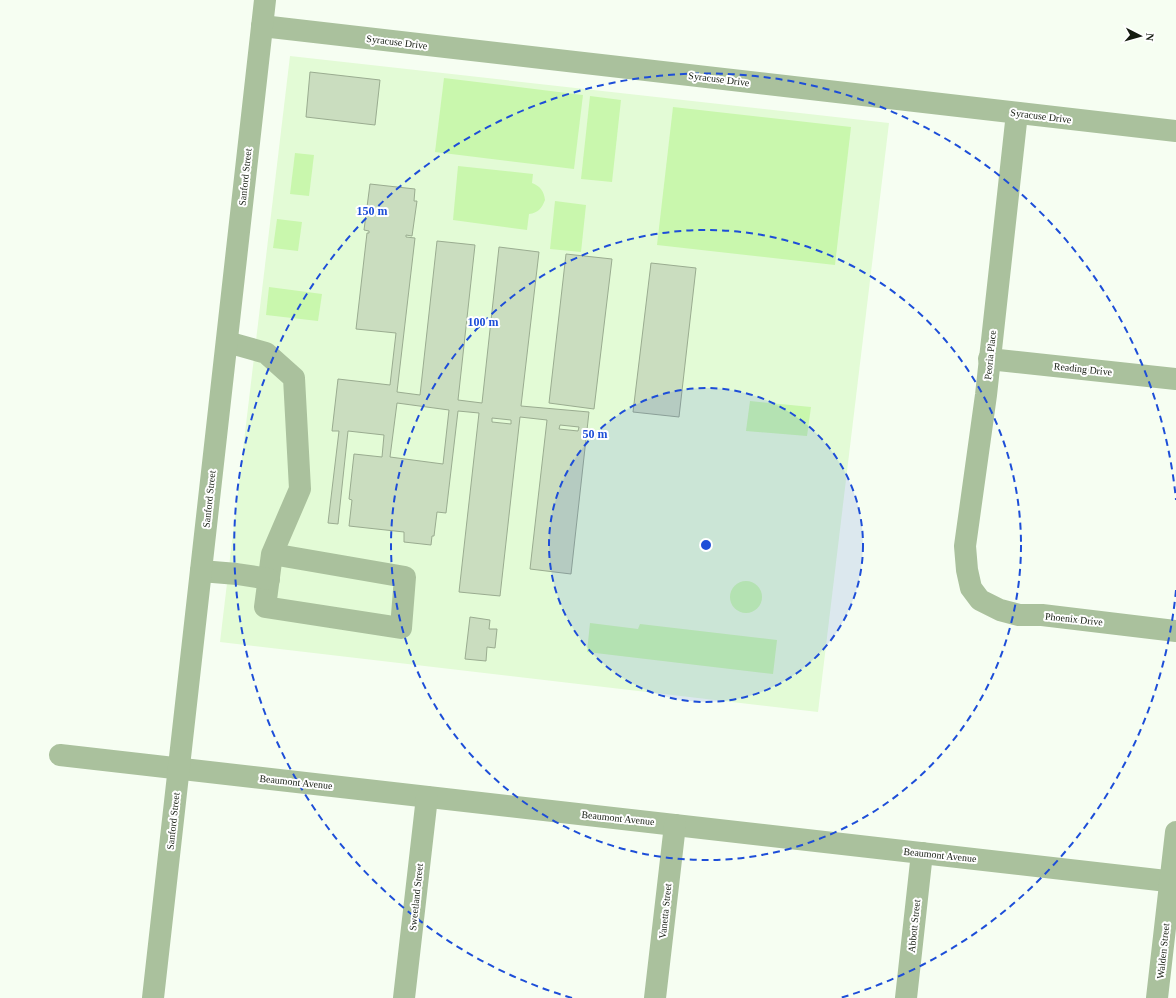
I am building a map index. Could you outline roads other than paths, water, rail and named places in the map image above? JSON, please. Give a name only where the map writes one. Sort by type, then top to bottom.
[{"type":"street","name":"Sanford Street","points":[[153,998],[265,0]]},
{"type":"street","name":"Syracuse Drive","points":[[262,26],[1176,131]]},
{"type":"street","name":"Peoria Place","points":[[977,594],[971,588],[966,570],[965,546],[986,395],[1017,113]]},
{"type":"street","points":[[226,342],[266,353],[294,378],[300,488],[272,554],[265,607],[401,628],[405,577],[272,554]]},
{"type":"street","name":"Reading Drive","points":[[989,359],[1176,379]]},
{"type":"street","points":[[201,571],[237,574],[269,580]]},
{"type":"street","name":"Phoenix Drive","points":[[977,594],[980,600],[1000,610],[1019,615],[1042,615],[1176,631]]},
{"type":"street","name":"Beaumont Avenue","points":[[60,755],[1173,882]]},
{"type":"street","name":"Sweetland Street","points":[[404,998],[427,797]]},
{"type":"street","name":"Vanetta Street","points":[[656,998],[675,825]]},
{"type":"street","name":"Walden Street","points":[[1157,998],[1173,882],[1176,832]]},
{"type":"street","name":"Abbott Street","points":[[906,998],[922,853]]}]
